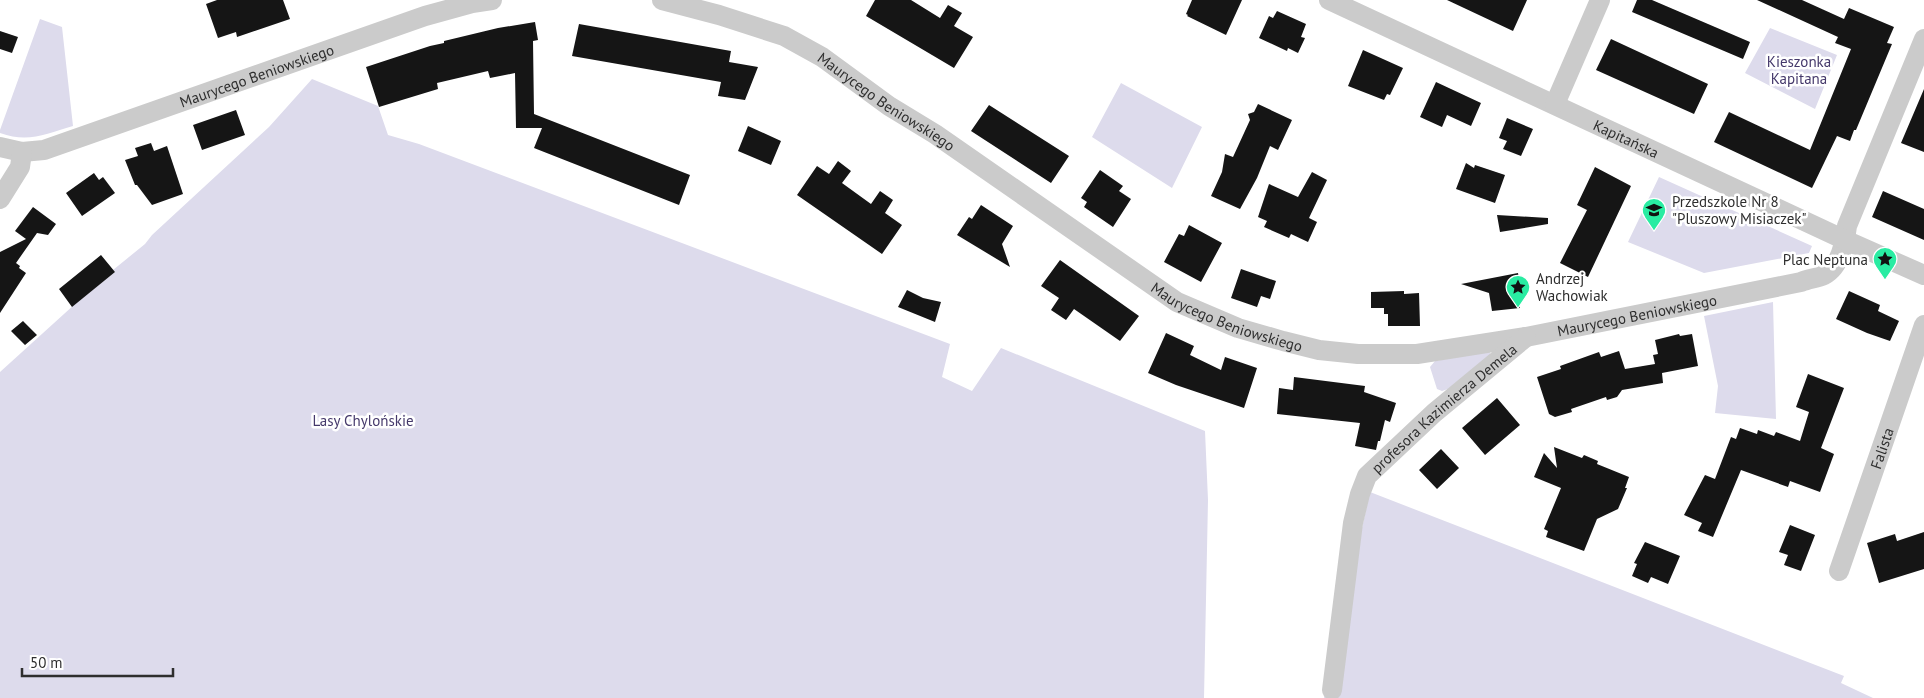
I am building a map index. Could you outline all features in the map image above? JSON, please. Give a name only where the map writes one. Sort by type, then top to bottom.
[{"type":"street","name":"Maurycego Beniowskiego","points":[[0,147],[22,152],[44,150],[425,16],[472,3],[492,0]]},
{"type":"street","name":"Maurycego Beniowskiego","points":[[662,0],[719,15],[784,36],[822,57],[888,106],[934,134],[1157,289],[1199,312],[1238,328],[1319,350],[1358,354],[1417,354],[1526,337],[1801,282],[1832,269],[1840,255],[1847,226],[1923,42]]},
{"type":"street","name":"Kapitańska","points":[[1329,0],[1924,275]]},
{"type":"street","points":[[1555,104],[1600,0]]},
{"type":"street","points":[[0,199],[20,167],[22,152]]},
{"type":"street","name":"Falista","points":[[1839,571],[1924,325]]},
{"type":"street","name":"profesora Kazimierza Demela","points":[[1332,690],[1353,523],[1360,494],[1367,476],[1434,413],[1526,337]]},
{"type":"green space","points":[[40,19],[62,27],[73,126],[28,137],[10,136],[0,133],[0,130]]},
{"type":"green space","name":"Kieszonka Kapitana","points":[[1770,28],[1837,55],[1815,109],[1745,73]]},
{"type":"green space","name":"Lasy Chylońskie","points":[[312,79],[378,106],[388,135],[419,144],[950,344],[942,377],[972,391],[1001,348],[1205,431],[1208,500],[1204,698],[0,698],[0,372],[75,304],[115,272],[113,270],[145,244],[152,235],[269,127]]},
{"type":"green space","points":[[1121,83],[1202,127],[1172,188],[1092,137]]},
{"type":"green space","points":[[1659,177],[1812,246],[1809,253],[1704,273],[1628,242]]},
{"type":"green space","points":[[1773,302],[1776,419],[1715,413],[1718,386],[1704,316]]},
{"type":"green space","points":[[1489,351],[1491,355],[1448,389],[1442,391],[1437,389],[1430,367],[1435,361]]},
{"type":"green space","points":[[1370,492],[1844,676],[1841,683],[1873,698],[1324,698]]},
{"type":"building","points":[[217,0],[283,0],[290,19],[237,37],[236,32],[218,38],[206,4]]},
{"type":"building","points":[[875,0],[911,0],[940,18],[948,5],[962,13],[954,26],[973,37],[954,68],[866,16]]},
{"type":"building","points":[[1192,0],[1242,0],[1226,35],[1187,16],[1186,14]]},
{"type":"building","points":[[1447,0],[1527,0],[1513,31]]},
{"type":"building","points":[[1637,0],[1652,0],[1750,42],[1743,59],[1632,12]]},
{"type":"building","points":[[1757,0],[1802,0],[1844,19],[1849,8],[1894,27],[1887,43],[1892,44],[1856,130],[1854,130],[1850,141],[1837,136],[1812,188],[1714,142],[1729,112],[1810,150],[1851,49],[1835,43],[1838,37]]},
{"type":"building","points":[[1277,11],[1306,24],[1301,37],[1305,38],[1298,53],[1288,48],[1287,51],[1259,38],[1269,16],[1273,18]]},
{"type":"building","points":[[535,22],[538,40],[533,41],[534,114],[690,175],[679,205],[534,148],[542,128],[516,128],[515,73],[490,78],[488,71],[437,83],[438,89],[379,107],[366,67],[444,43],[444,41],[498,28]]},
{"type":"building","points":[[579,24],[731,51],[729,62],[758,67],[745,100],[718,96],[721,82],[572,56]]},
{"type":"building","points":[[0,31],[18,37],[12,53],[0,49]]},
{"type":"building","points":[[1611,39],[1708,84],[1694,114],[1596,70]]},
{"type":"building","points":[[1363,50],[1403,68],[1390,95],[1387,94],[1384,100],[1348,86]]},
{"type":"building","points":[[1436,82],[1481,103],[1471,126],[1447,115],[1442,127],[1420,117]]},
{"type":"building","points":[[1924,89],[1924,152],[1901,143]]},
{"type":"building","points":[[1258,104],[1292,120],[1278,150],[1270,146],[1257,178],[1240,209],[1211,196],[1222,172],[1225,154],[1233,157],[1250,120],[1248,114],[1254,112]]},
{"type":"building","points":[[989,105],[1069,156],[1051,183],[971,131]]},
{"type":"building","points":[[236,110],[245,135],[202,150],[193,125]]},
{"type":"building","points":[[1507,118],[1533,129],[1521,156],[1503,149],[1507,141],[1499,138]]},
{"type":"building","points":[[748,126],[781,141],[771,165],[738,151]]},
{"type":"building","points":[[151,143],[154,151],[167,146],[183,194],[152,205],[137,185],[135,185],[125,160],[138,156],[135,148]]},
{"type":"building","points":[[838,161],[851,171],[842,183],[871,204],[880,191],[893,200],[885,213],[902,225],[882,254],[797,195],[817,166],[829,174]]},
{"type":"building","points":[[1466,163],[1474,168],[1475,165],[1505,175],[1495,203],[1456,189]]},
{"type":"building","points":[[1595,167],[1631,186],[1588,277],[1560,263],[1587,210],[1577,205]]},
{"type":"building","points":[[1100,170],[1123,186],[1119,191],[1131,199],[1113,227],[1084,207],[1087,202],[1081,198]]},
{"type":"building","points":[[1312,172],[1327,180],[1309,218],[1317,222],[1308,242],[1291,234],[1289,238],[1264,227],[1267,221],[1258,217],[1269,184],[1298,197]]},
{"type":"building","points":[[94,173],[99,180],[103,177],[115,193],[82,216],[66,193]]},
{"type":"building","points":[[1883,191],[1924,209],[1924,240],[1872,217]]},
{"type":"building","points":[[981,205],[1013,226],[1002,244],[1010,267],[957,235],[969,217],[972,219]]},
{"type":"building","points":[[33,207],[56,224],[48,235],[37,233],[16,263],[26,273],[0,313],[0,252],[26,239],[15,231]]},
{"type":"building","points":[[1497,215],[1548,218],[1548,224],[1500,232]]},
{"type":"building","points":[[1189,225],[1222,243],[1201,282],[1164,262],[1179,234],[1184,236]]},
{"type":"building","points":[[101,255],[115,272],[72,307],[59,289]]},
{"type":"building","points":[[1060,260],[1139,316],[1120,341],[1074,309],[1066,320],[1051,310],[1059,298],[1041,286]]},
{"type":"building","points":[[1241,269],[1276,281],[1270,299],[1261,296],[1257,307],[1231,298]]},
{"type":"building","points":[[1518,273],[1522,299],[1518,300],[1520,308],[1492,311],[1489,293],[1461,284]]},
{"type":"building","points":[[907,290],[923,298],[941,302],[935,322],[898,307]]},
{"type":"building","points":[[1404,291],[1404,294],[1419,293],[1420,326],[1388,326],[1388,314],[1384,314],[1384,308],[1371,308],[1371,292]]},
{"type":"building","points":[[1849,291],[1880,305],[1878,311],[1899,321],[1890,341],[1836,319]]},
{"type":"building","points":[[23,321],[37,335],[25,345],[11,331]]},
{"type":"building","points":[[1166,333],[1194,346],[1190,355],[1221,370],[1225,357],[1257,368],[1244,408],[1176,385],[1148,373]]},
{"type":"building","points":[[1679,334],[1680,336],[1692,334],[1698,366],[1662,373],[1663,383],[1622,390],[1617,397],[1607,400],[1606,397],[1571,409],[1572,412],[1555,417],[1549,414],[1537,377],[1561,369],[1560,366],[1599,352],[1601,357],[1619,351],[1625,369],[1655,364],[1653,355],[1658,354],[1655,340]]},
{"type":"building","points":[[1808,374],[1844,388],[1821,448],[1834,454],[1820,492],[1790,481],[1788,487],[1741,470],[1713,537],[1698,531],[1702,523],[1684,515],[1705,475],[1715,479],[1731,437],[1736,439],[1740,428],[1757,434],[1758,430],[1774,436],[1776,432],[1800,441],[1809,412],[1796,407]]},
{"type":"building","points":[[1294,377],[1365,386],[1364,392],[1396,403],[1390,422],[1385,420],[1376,450],[1355,446],[1360,423],[1277,414],[1279,388],[1293,390]]},
{"type":"building","points":[[1497,398],[1520,425],[1485,455],[1462,428]]},
{"type":"building","points":[[1554,447],[1582,458],[1584,455],[1598,461],[1597,464],[1629,477],[1625,488],[1627,488],[1618,509],[1597,519],[1584,551],[1546,537],[1548,531],[1544,529],[1561,488],[1534,477],[1544,453],[1557,468]]},
{"type":"building","points":[[1441,449],[1459,468],[1437,489],[1419,470]]},
{"type":"building","points":[[1790,525],[1815,535],[1801,571],[1784,565],[1788,555],[1779,552]]},
{"type":"building","points":[[1924,532],[1924,569],[1879,583],[1867,543],[1895,534],[1897,541]]},
{"type":"building","points":[[1645,542],[1680,556],[1668,584],[1651,577],[1648,583],[1632,576],[1637,564],[1634,563]]},
{"type":"place","name":"Przedszkole Nr 8 \"Pluszowy Misiaczek\"","points":[[1654,231]]},
{"type":"place","name":"Plac Neptuna","points":[[1885,280]]},
{"type":"place","name":"Andrzej Wachowiak","points":[[1518,308]]}]
